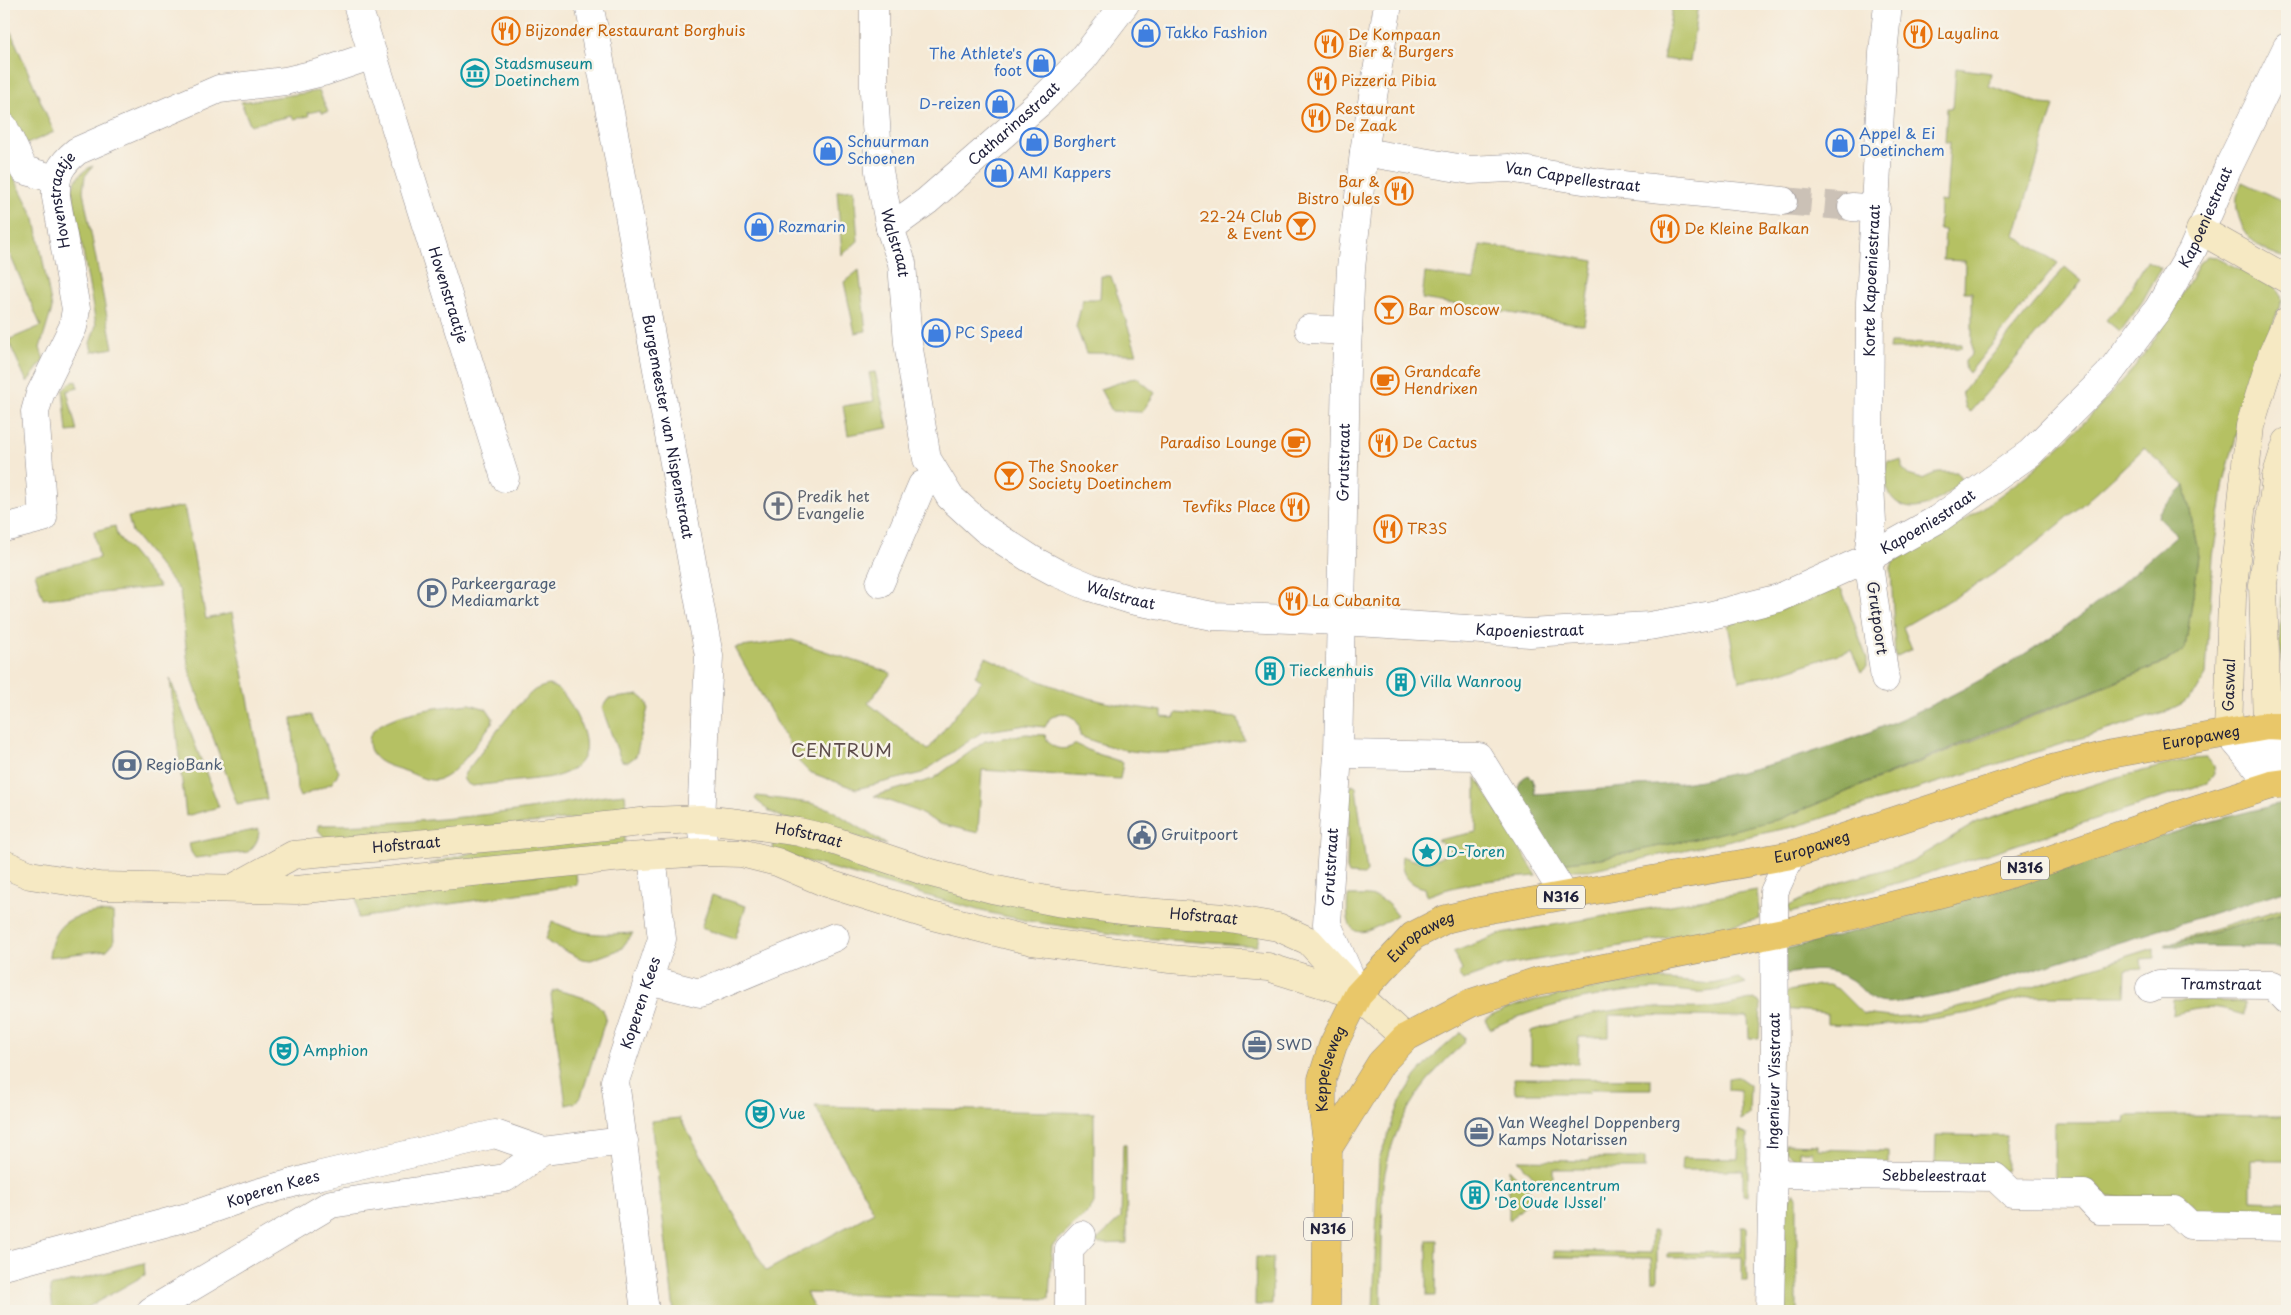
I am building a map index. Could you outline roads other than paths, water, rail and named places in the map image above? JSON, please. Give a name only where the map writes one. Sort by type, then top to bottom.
[{"type":"main road","name":"Europaweg","points":[[1358,994],[1413,936],[1446,919],[1479,911],[1791,855],[2055,768],[2111,754],[2277,726]]},
{"type":"main road","name":"N316","points":[[1405,1038],[1471,1003],[1538,981],[1774,935],[1983,883],[2178,815],[2280,784]]},
{"type":"main road","name":"Keppelseweg","points":[[1326,1311],[1328,1148],[1322,1105],[1322,1079],[1333,1045],[1358,994]]},
{"type":"main road","name":"Keppelseweg","points":[[1328,1148],[1381,1063],[1405,1038]]},
{"type":"street","name":"Hovenstraatje","points":[[357,4],[506,478]]},
{"type":"street","name":"Burgemeester van Nispenstraat","points":[[589,4],[709,656],[701,819],[704,852]]},
{"type":"street","name":"Walstraat","points":[[874,4],[874,92],[879,170],[890,228],[902,263],[908,343],[927,459],[950,497],[985,529],[1057,573],[1090,587],[1131,600],[1213,616],[1341,621]]},
{"type":"street","name":"Catharinastraat","points":[[890,228],[927,201],[1038,104],[1083,59],[1125,4]]},
{"type":"street","name":"Grutstraat","points":[[1318,933],[1338,754],[1351,268],[1364,152],[1388,4]]},
{"type":"street","name":"Korte Kapoeniestraat","points":[[1868,558],[1872,522],[1869,465],[1870,302],[1864,208],[1888,4]]},
{"type":"street","name":"Kapoeniestraat","points":[[1341,621],[1530,633],[1649,626],[1712,615],[1779,598],[1868,558],[1938,519],[2030,452],[2108,375],[2158,309],[2192,251],[2228,168],[2287,47]]},
{"type":"street","name":"Hovenstraatje","points":[[4,528],[43,518],[35,412],[40,394],[74,327],[76,309],[56,197],[55,179],[65,161],[77,151],[219,89],[286,81],[323,72],[373,55]]},
{"type":"street","points":[[4,127],[24,170],[55,179]]},
{"type":"street","name":"Van Cappellestraat","points":[[1364,152],[1470,170],[1509,168],[1602,183],[1784,201]]},
{"type":"street","points":[[2200,230],[2287,279]]},
{"type":"street","name":"Gaswal","points":[[2280,784],[2228,733],[2232,597],[2250,426],[2272,355],[2287,321]]},
{"type":"street","points":[[1309,329],[1348,331]]},
{"type":"street","points":[[2280,784],[2277,726],[2263,585],[2276,477],[2287,442]]},
{"type":"street","points":[[880,583],[922,485],[938,478]]},
{"type":"street","name":"Grutpoort","points":[[1868,558],[1885,678]]},
{"type":"street","points":[[1338,754],[1478,756],[1565,896]]},
{"type":"street","name":"Hofstraat","points":[[234,888],[293,855],[551,832],[650,821],[701,819],[782,829],[822,837],[924,871],[992,889],[1058,902],[1130,911],[1225,918],[1318,933],[1358,994],[1405,1038]]},
{"type":"street","name":"Hofstraat","points":[[4,864],[30,875],[99,886],[296,890],[613,858],[704,852],[741,853],[777,862],[826,883],[910,909],[1032,941],[1170,959],[1268,968],[1358,994]]},
{"type":"street","name":"Ingenieur Visstraat","points":[[1770,1311],[1774,1058],[1774,892],[1791,855]]},
{"type":"street","name":"Koperen Kees","points":[[645,1311],[615,1080],[662,939],[653,865]]},
{"type":"street","points":[[648,980],[700,992],[835,937]]},
{"type":"street","name":"Tramstraat","points":[[2150,988],[2160,984],[2273,985],[2287,1000]]},
{"type":"street","name":"Koperen Kees","points":[[4,1266],[191,1216],[257,1193],[321,1175],[495,1134],[543,1151],[624,1141]]},
{"type":"street","name":"Koperen Kees","points":[[151,1311],[331,1204],[507,1187],[543,1151]]},
{"type":"street","name":"Sebbeleestraat","points":[[1772,1174],[1995,1177],[2012,1193],[2084,1194],[2099,1210],[2174,1210],[2190,1225],[2287,1227]]},
{"type":"street","points":[[1068,1311],[1069,1248],[1082,1236]]},
{"type":"tunnel","points":[[1783,201],[1852,207]]},
{"type":"place","name":"Bijzonder Restaurant Borghuis","points":[[506,31]]},
{"type":"place","name":"Takko Fashion","points":[[1146,33]]},
{"type":"place","name":"Layalina","points":[[1918,34]]},
{"type":"place","name":"De Kompaan Bier & Burgers","points":[[1329,44]]},
{"type":"place","name":"The Athlete's foot","points":[[1041,63]]},
{"type":"place","name":"Stadsmuseum Doetinchem","points":[[475,73]]},
{"type":"place","name":"Pizzeria Pibia","points":[[1322,81]]},
{"type":"place","name":"D-reizen","points":[[1000,104]]},
{"type":"place","name":"Restaurant De Zaak","points":[[1316,118]]},
{"type":"place","name":"Borghert","points":[[1034,142]]},
{"type":"place","name":"Appel & Ei Doetinchem","points":[[1840,143]]},
{"type":"place","name":"Schuurman Schoenen","points":[[828,151]]},
{"type":"place","name":"AMI Kappers","points":[[999,173]]},
{"type":"place","name":"Bar & Bistro Jules","points":[[1399,191]]},
{"type":"place","name":"22-24 Club & Event","points":[[1301,226]]},
{"type":"place","name":"Rozmarin","points":[[759,227]]},
{"type":"place","name":"De Kleine Balkan","points":[[1665,229]]},
{"type":"place","name":"Bar mOscow","points":[[1389,310]]},
{"type":"place","name":"PC Speed","points":[[936,333]]},
{"type":"place","name":"Grandcafe Hendrixen","points":[[1385,381]]},
{"type":"place","name":"Paradiso Lounge","points":[[1296,443]]},
{"type":"place","name":"De Cactus","points":[[1383,443]]},
{"type":"place","name":"The Snooker Society Doetinchem","points":[[1009,476]]},
{"type":"place","name":"Predik het Evangelie","points":[[778,506]]},
{"type":"place","name":"Tevfiks Place","points":[[1295,507]]},
{"type":"place","name":"TR3S","points":[[1388,529]]},
{"type":"place","name":"Parkeergarage Mediamarkt","points":[[432,593]]},
{"type":"place","name":"La Cubanita","points":[[1293,601]]},
{"type":"place","name":"Tieckenhuis","points":[[1270,671]]},
{"type":"place","name":"Villa Wanrooy","points":[[1401,682]]},
{"type":"place","name":"RegioBank","points":[[127,765]]},
{"type":"place","name":"Gruitpoort","points":[[1142,835]]},
{"type":"place","name":"D-Toren","points":[[1427,852]]},
{"type":"place","name":"SWD","points":[[1257,1045]]},
{"type":"place","name":"Amphion","points":[[284,1051]]},
{"type":"place","name":"Vue","points":[[760,1114]]},
{"type":"place","name":"Van Weeghel Doppenberg Kamps Notarissen","points":[[1479,1132]]},
{"type":"place","name":"Kantorencentrum 'De Oude IJssel'","points":[[1475,1195]]},
{"type":"district","name":"CENTRUM","points":[[842,751]]}]
